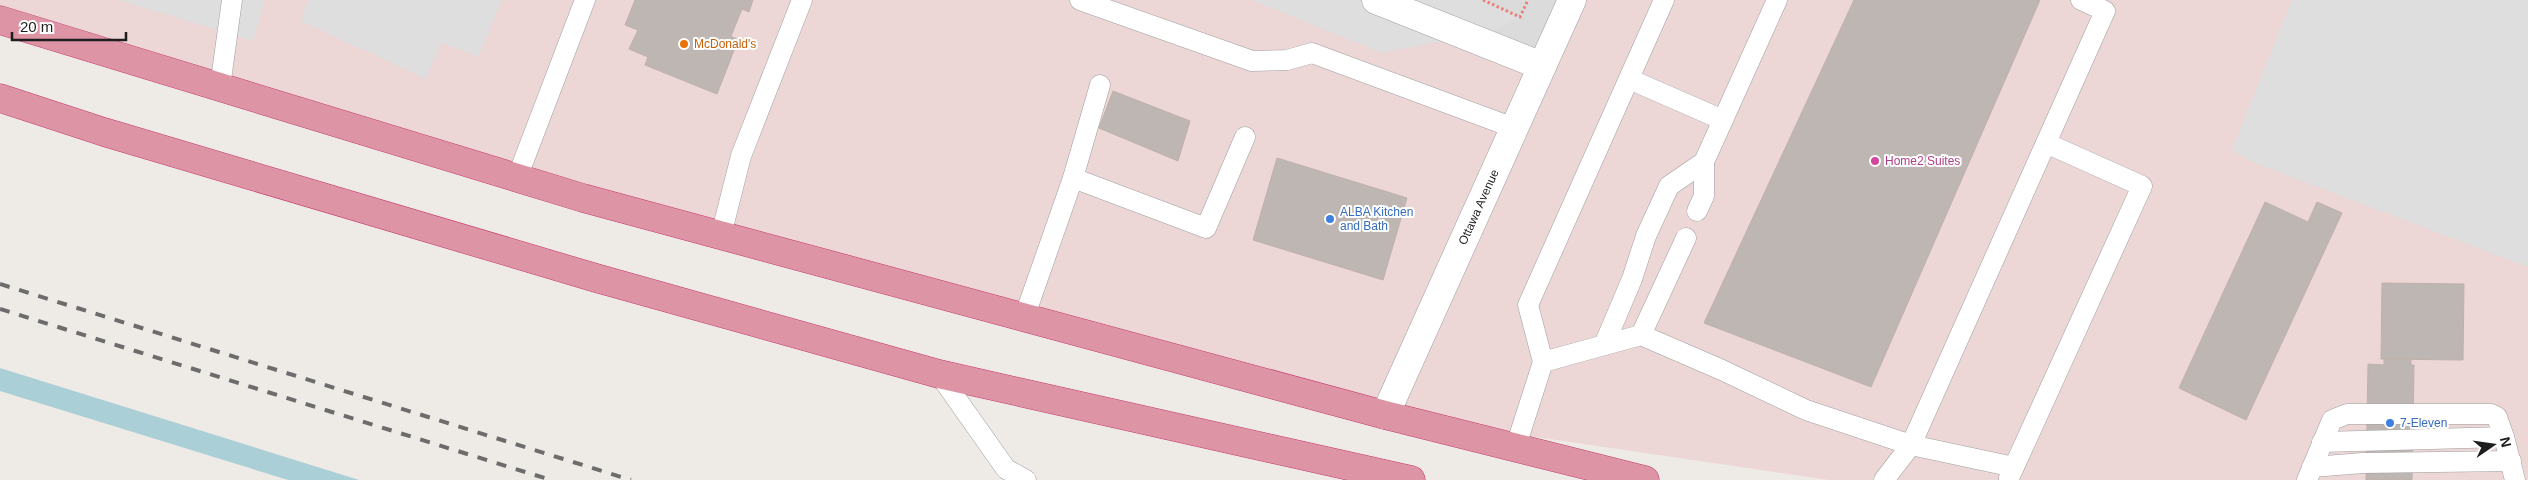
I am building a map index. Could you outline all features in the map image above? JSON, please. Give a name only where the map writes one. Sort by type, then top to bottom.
[{"type":"highway","points":[[0,20],[517,178],[721,236],[1385,415],[1644,480]]},
{"type":"highway","points":[[0,98],[104,132],[577,272],[939,374],[1412,480]]},
{"type":"street","points":[[1376,0],[1542,66]]},
{"type":"street","name":"Ottawa Avenue","points":[[1385,415],[1572,0]]},
{"type":"lane","points":[[220,88],[232,0]]},
{"type":"lane","points":[[517,178],[585,0]]},
{"type":"lane","points":[[721,236],[741,156],[802,0]]},
{"type":"lane","points":[[1080,0],[1252,62],[1287,60],[1312,54],[1514,128]]},
{"type":"lane","points":[[1515,449],[1543,362],[1528,305],[1664,0]]},
{"type":"lane","points":[[1697,211],[1704,196],[1704,162],[1777,0]]},
{"type":"lane","points":[[1884,480],[1911,445],[2105,11],[2081,0]]},
{"type":"lane","points":[[1629,79],[1723,120]]},
{"type":"lane","points":[[1024,318],[1074,178],[1100,85]]},
{"type":"lane","points":[[1074,178],[1206,228],[1245,136]]},
{"type":"lane","points":[[1543,362],[1641,335],[1722,370],[1806,410],[1911,445],[2012,474],[2142,186],[2046,143]]},
{"type":"lane","points":[[1604,345],[1632,279],[1646,236],[1669,186],[1704,162]]},
{"type":"lane","points":[[1641,335],[1686,238]]},
{"type":"lane","points":[[939,374],[1006,469],[1026,480]]},
{"type":"lane","points":[[2347,414],[2491,414],[2497,417],[2513,470],[2363,463],[2309,473],[2332,420],[2347,414]]},
{"type":"lane","points":[[2322,442],[2504,437]]},
{"type":"path","points":[[1483,0],[1520,17],[1528,0]]},
{"type":"shaded area","points":[[0,0],[1376,0],[1542,66],[1572,0],[2528,0],[2528,480],[1829,480],[1385,415],[0,16]]},
{"type":"shaded area","points":[[119,0],[265,0],[253,41]]},
{"type":"shaded area","points":[[308,0],[502,0],[478,57],[441,42],[426,79],[301,21]]},
{"type":"shaded area","points":[[1252,0],[1483,0],[1520,17],[1493,31],[1382,53]]},
{"type":"shaded area","points":[[1376,0],[1572,0],[1542,66]]},
{"type":"shaded area","points":[[2292,0],[2528,0],[2528,267],[2252,162],[2232,150]]},
{"type":"water","points":[[0,368],[359,480],[288,480],[0,391]]},
{"type":"building","name":"McDonald's","points":[[635,0],[753,0],[749,12],[742,9],[731,36],[738,40],[717,94],[645,65],[648,57],[629,49],[638,30],[625,25]]},
{"type":"building","name":"Home2 Suites","points":[[1854,0],[2040,0],[1871,387],[1704,323]]},
{"type":"building","points":[[1113,91],[1190,121],[1178,161],[1099,128]]},
{"type":"building","name":"ALBA Kitchen and Bath","points":[[1277,158],[1407,198],[1383,280],[1253,240]]},
{"type":"building","points":[[2265,202],[2308,222],[2317,202],[2342,213],[2246,420],[2179,388]]},
{"type":"building","points":[[2382,283],[2464,284],[2463,360],[2381,359]]},
{"type":"building","name":"7-Eleven","points":[[2384,359],[2411,359],[2411,365],[2414,365],[2412,480],[2366,480],[2368,364],[2384,365]]},
{"type":"railway","points":[[0,284],[631,480]]},
{"type":"railway","points":[[0,309],[551,480]]},
{"type":"place","name":"McDonald's","points":[[684,44]]},
{"type":"place","name":"Home2 Suites","points":[[1875,161]]},
{"type":"place","name":"ALBA Kitchen and Bath","points":[[1330,219]]},
{"type":"place","name":"7-Eleven","points":[[2390,423]]}]
